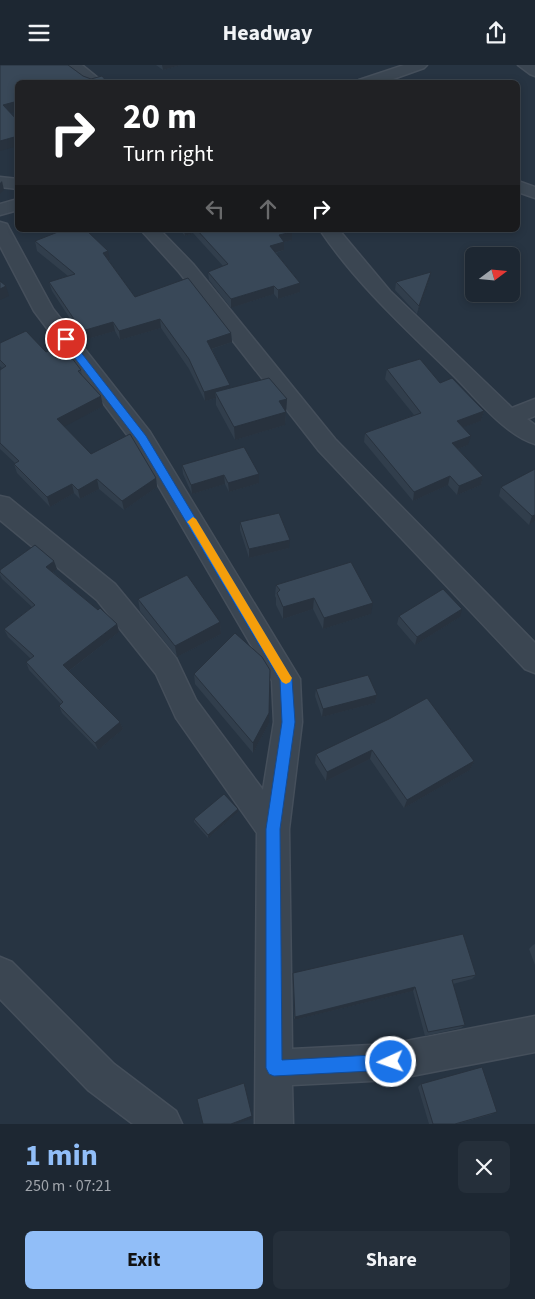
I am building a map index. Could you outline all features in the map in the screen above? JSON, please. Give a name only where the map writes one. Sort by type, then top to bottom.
[{"type":"street","points":[[72,65],[93,80]]},
{"type":"street","points":[[374,80],[419,65]]},
{"type":"street","points":[[526,65],[535,71]]},
{"type":"street","points":[[0,182],[15,184]]},
{"type":"street","points":[[520,187],[535,193]]},
{"type":"street","points":[[0,209],[15,205]]},
{"type":"street","points":[[0,228],[44,311],[142,438],[286,679],[288,722],[273,829],[274,1124]]},
{"type":"street","points":[[152,232],[192,275],[327,445],[535,661]]},
{"type":"street","points":[[331,232],[383,295],[509,418],[535,436]]},
{"type":"street","points":[[509,418],[535,407]]},
{"type":"street","points":[[0,505],[106,592],[166,666],[186,709],[273,829]]},
{"type":"street","points":[[0,974],[101,1077],[162,1124]]},
{"type":"street","points":[[274,1068],[391,1062],[535,1034]]},
{"type":"building","points":[[0,65],[68,65],[83,76],[91,79],[102,76],[105,80],[15,80],[15,102],[3,105],[15,118],[15,137],[0,141]]},
{"type":"building","points":[[58,232],[88,232],[108,251],[103,253],[135,297],[188,278],[231,333],[207,341],[230,385],[204,392],[189,359],[160,319],[119,331],[113,322],[82,331],[49,282],[75,274],[35,241]]},
{"type":"building","points":[[199,232],[292,232],[279,235],[284,242],[270,246],[300,283],[278,290],[274,286],[231,299],[208,272],[228,264]]},
{"type":"building","points":[[431,272],[419,306],[396,282]]},
{"type":"building","points":[[0,281],[6,286],[0,289]]},
{"type":"building","points":[[26,331],[46,352],[62,345],[81,370],[78,371],[101,396],[57,419],[91,454],[130,434],[156,478],[122,501],[97,479],[78,490],[72,484],[47,497],[14,464],[19,461],[0,443],[0,370],[6,366],[0,360],[0,343]]},
{"type":"building","points":[[420,359],[440,383],[452,378],[484,411],[457,421],[471,436],[452,443],[483,476],[459,486],[450,476],[414,492],[365,433],[421,413],[387,369]]},
{"type":"building","points":[[269,378],[287,399],[279,401],[286,412],[234,427],[215,392]]},
{"type":"building","points":[[244,447],[259,474],[228,483],[224,475],[191,485],[182,465]]},
{"type":"building","points":[[535,469],[535,515],[532,516],[501,487]]},
{"type":"building","points":[[279,513],[290,540],[249,549],[240,522]]},
{"type":"building","points":[[35,545],[54,561],[46,567],[98,610],[100,608],[117,624],[63,665],[120,722],[95,743],[59,706],[63,702],[26,662],[34,656],[4,629],[35,605],[0,570]]},
{"type":"building","points":[[351,562],[373,603],[324,618],[314,598],[283,607],[277,593],[280,590],[276,585]]},
{"type":"building","points":[[187,575],[220,622],[175,646],[138,599]]},
{"type":"building","points":[[443,589],[462,609],[417,637],[399,616]]},
{"type":"building","points":[[235,633],[262,657],[270,670],[269,713],[253,743],[194,674]]},
{"type":"building","points":[[368,675],[377,695],[323,709],[316,689]]},
{"type":"building","points":[[427,698],[474,761],[407,800],[372,750],[327,772],[316,754],[389,719]]},
{"type":"building","points":[[224,794],[238,809],[208,835],[194,819]]},
{"type":"building","points":[[463,934],[476,975],[452,980],[465,1025],[428,1032],[415,987],[295,1017],[293,973]]},
{"type":"building","points":[[482,1067],[497,1112],[455,1124],[433,1124],[421,1084]]},
{"type":"building","points":[[244,1083],[252,1116],[231,1124],[203,1124],[197,1099]]},
{"type":"slow traffic","points":[[193,522],[286,678]]},
{"type":"route","points":[[66,339],[142,438],[252,619],[286,679],[288,722],[273,829],[274,1068],[391,1062]]}]
